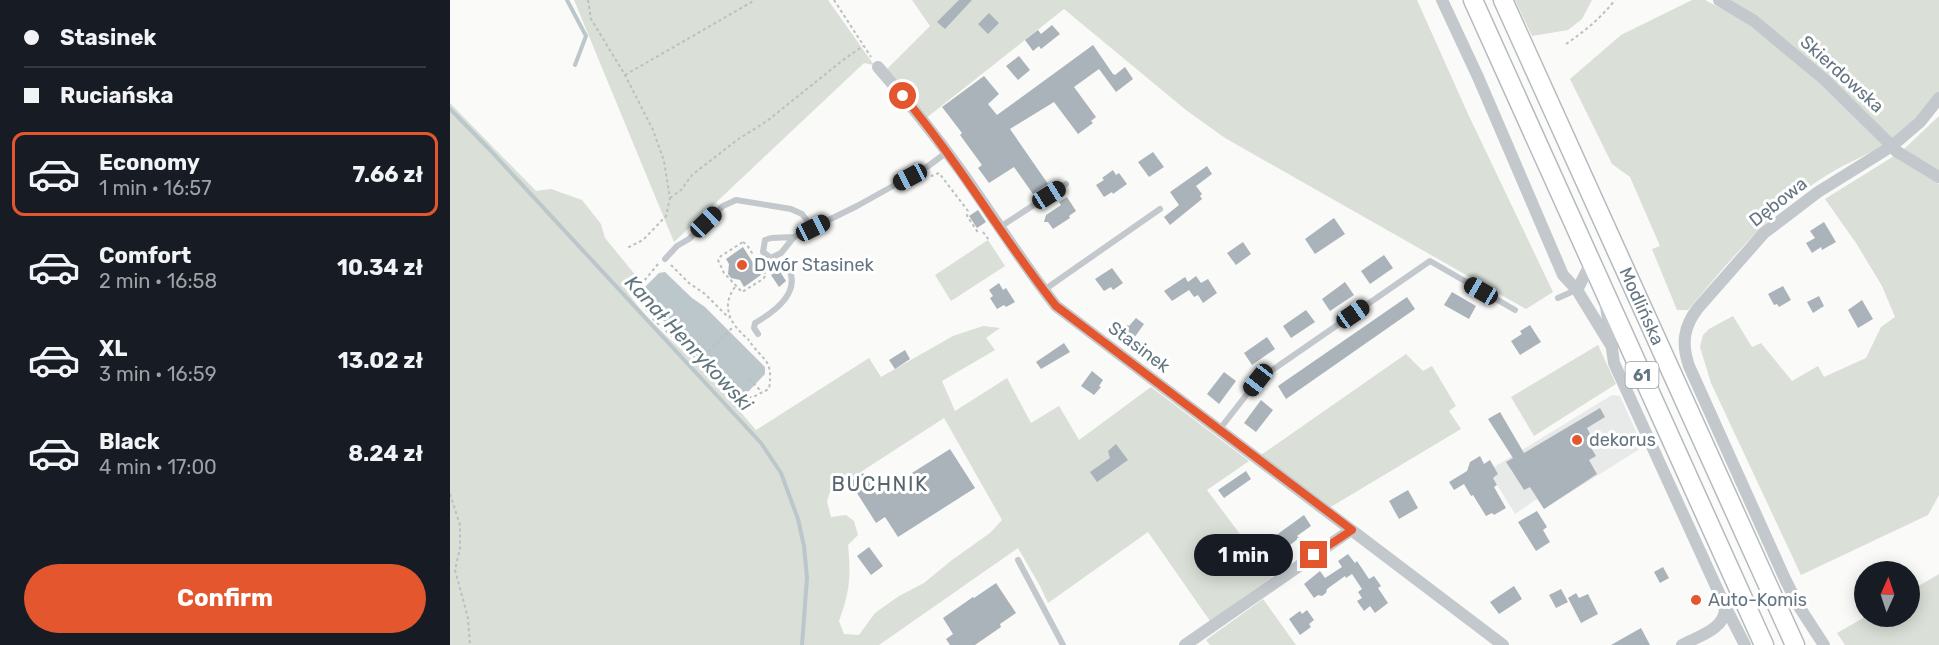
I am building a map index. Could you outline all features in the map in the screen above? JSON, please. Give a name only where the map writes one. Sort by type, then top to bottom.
[{"type":"main road","name":"Modlińska","points":[[1473,0],[1764,645]]},
{"type":"main road","name":"Modlińska","points":[[1503,0],[1795,645]]},
{"type":"street","points":[[1442,0],[1478,77],[1563,275],[1577,290],[1612,347]]},
{"type":"street","name":"Skierdowska","points":[[1719,0],[1754,21],[1825,80],[1893,146],[1896,152],[1939,177]]},
{"type":"street","name":"Stasinek","points":[[878,67],[947,152],[1028,271],[1056,306],[1503,645]]},
{"type":"street","name":"Dębowa","points":[[1824,645],[1798,605],[1785,579],[1689,366],[1684,339],[1690,318],[1764,233],[1818,192],[1893,146],[1920,122],[1939,98]]},
{"type":"street","points":[[1577,290],[1591,263]]},
{"type":"street","name":"Modlińska","points":[[1603,290],[1614,363],[1745,645]]},
{"type":"street","points":[[1185,645],[1352,530]]},
{"type":"street","points":[[1682,645],[1716,627],[1724,618],[1725,606]]},
{"type":"street","points":[[1716,627],[1726,626],[1736,629]]},
{"type":"lane","points":[[794,237],[765,240],[763,252],[771,258],[777,256],[794,237],[927,167],[947,152]]},
{"type":"lane","points":[[1000,227],[1066,184]]},
{"type":"lane","points":[[665,258],[723,206],[736,200],[791,209],[802,214],[813,228]]},
{"type":"lane","points":[[1044,290],[1160,209]]},
{"type":"lane","points":[[1219,430],[1258,380],[1430,261],[1515,310]]},
{"type":"lane","points":[[758,334],[754,328],[755,323],[776,309],[788,296],[792,275],[786,264]]},
{"type":"lane","points":[[1558,298],[1577,290]]},
{"type":"lane","points":[[1018,560],[1063,645]]},
{"type":"path","points":[[588,0],[591,19],[625,75],[653,130],[664,161],[670,198],[666,216],[643,240],[627,248]]},
{"type":"path","points":[[625,75],[755,0]]},
{"type":"path","points":[[834,0],[878,67]]},
{"type":"path","points":[[1566,44],[1589,29],[1615,0]]},
{"type":"path","points":[[670,198],[692,175],[767,121],[863,46]]},
{"type":"path","points":[[927,167],[932,176],[939,173],[946,181],[968,211],[967,216],[980,234]]},
{"type":"path","points":[[983,231],[990,240]]},
{"type":"path","points":[[766,273],[747,244],[743,242],[718,260],[724,273],[735,287],[744,292],[770,271]]},
{"type":"path","points":[[665,258],[689,283],[705,294],[729,318],[758,350],[771,371],[768,389],[753,397],[736,395],[654,320],[637,297],[638,289],[660,261],[665,258]]},
{"type":"path","points":[[729,318],[727,308],[735,287]]},
{"type":"path","points":[[700,360],[734,326]]},
{"type":"path","points":[[749,379],[762,392]]},
{"type":"path","points":[[450,494],[460,525],[460,548],[455,570],[468,618],[470,645]]},
{"type":"shaded area","points":[[574,0],[828,0],[874,65],[864,63],[674,242]]},
{"type":"shaded area","points":[[912,0],[1417,0],[1468,114],[1553,292],[1526,309],[1225,138],[1186,110],[1064,9],[925,119],[887,69],[930,26]]},
{"type":"shaded area","points":[[1515,0],[1592,0],[1582,19],[1568,30],[1532,36]]},
{"type":"shaded area","points":[[1692,0],[1705,0],[1753,25],[1850,108],[1885,145],[1827,175],[1788,204],[1735,255],[1688,310],[1677,310],[1652,249],[1660,246],[1630,177],[1612,164],[1570,79],[1621,35]]},
{"type":"shaded area","points":[[1726,0],[1939,0],[1939,92],[1917,119],[1890,141]]},
{"type":"shaded area","points":[[450,103],[536,191],[551,189],[582,200],[601,224],[605,238],[637,277],[625,288],[634,301],[712,378],[756,430],[869,358],[881,377],[953,336],[983,326],[1000,328],[986,338],[995,350],[942,381],[955,411],[1007,378],[1031,423],[1059,406],[1079,440],[1151,387],[1249,461],[1207,490],[1272,577],[1210,621],[1148,532],[1048,603],[1018,548],[879,645],[450,645]],"holes":[[[944,418],[1002,520],[990,533],[924,583],[899,596],[875,613],[859,635],[844,634],[839,621],[849,584],[848,545],[858,535],[854,521],[846,515],[831,517],[827,501],[830,492]]]},
{"type":"shaded area","points":[[1939,116],[1939,170],[1904,149]]},
{"type":"shaded area","points":[[1894,156],[1939,184],[1939,495],[1928,515],[1801,575],[1711,383],[1700,347],[1703,335],[1709,329],[1733,316],[1752,347],[1761,343],[1792,381],[1818,366],[1824,377],[1866,358],[1881,327],[1895,317],[1882,286],[1856,243],[1825,199]]},
{"type":"shaded area","points":[[988,240],[1005,266],[951,301],[935,275]]},
{"type":"shaded area","points":[[1598,345],[1616,384],[1534,436],[1511,397]]},
{"type":"shaded area","points":[[1406,354],[1423,371],[1432,366],[1456,406],[1449,411],[1461,429],[1329,508],[1261,455]]},
{"type":"shaded area","points":[[1612,395],[1620,396],[1643,447],[1544,509],[1537,499],[1515,514],[1493,478],[1498,474],[1494,467]]},
{"type":"shaded area","points":[[1939,574],[1939,645],[1845,645],[1837,633],[1854,623],[1854,627],[1920,627],[1920,585]]},
{"type":"shaded area","points":[[1263,599],[1296,645],[1210,645],[1206,640]]},
{"type":"water","points":[[665,272],[705,307],[765,367],[765,374],[746,394],[738,395],[642,298],[641,291],[659,273]]},
{"type":"building","points":[[959,0],[972,0],[945,29],[937,22]]},
{"type":"building","points":[[989,13],[999,23],[988,34],[978,24]]},
{"type":"building","points":[[1052,25],[1060,34],[1041,49],[1039,46],[1033,51],[1025,40],[1038,30],[1041,34]]},
{"type":"building","points":[[1093,45],[1113,74],[1115,75],[1125,67],[1133,79],[1116,92],[1099,69],[1074,87],[1096,117],[1091,121],[1093,123],[1078,134],[1054,102],[1010,129],[1048,184],[1033,194],[1014,167],[989,183],[978,168],[982,165],[942,107],[984,76],[999,94],[988,104],[997,115]]},
{"type":"building","points":[[1019,56],[1030,70],[1018,80],[1006,66]]},
{"type":"building","points":[[1153,152],[1164,167],[1149,177],[1138,162]]},
{"type":"building","points":[[1207,166],[1212,174],[1196,186],[1202,194],[1200,196],[1202,199],[1170,225],[1164,217],[1179,205],[1170,192]]},
{"type":"building","points":[[1113,170],[1116,175],[1119,173],[1127,184],[1113,194],[1112,192],[1104,197],[1096,185]]},
{"type":"building","points":[[1067,197],[1076,211],[1069,216],[1070,218],[1053,229],[1048,222],[1044,222],[1046,215],[1061,205],[1059,202]]},
{"type":"building","points":[[978,210],[986,222],[977,228],[969,216]]},
{"type":"building","points":[[1334,218],[1345,234],[1315,254],[1305,239]]},
{"type":"building","points":[[1824,222],[1836,242],[1812,253],[1806,243],[1815,238],[1810,231]]},
{"type":"building","points":[[1243,242],[1251,254],[1236,265],[1227,253]]},
{"type":"building","name":"Dwór Stasinek","points":[[743,247],[761,275],[744,287],[740,280],[731,278],[728,274],[729,264],[726,259]]},
{"type":"building","points":[[1384,255],[1393,268],[1370,284],[1361,271]]},
{"type":"building","points":[[1112,268],[1123,283],[1113,290],[1111,287],[1104,291],[1095,279]]},
{"type":"building","points":[[779,270],[786,281],[779,287],[771,275]]},
{"type":"building","points":[[1196,276],[1201,283],[1208,279],[1217,293],[1203,303],[1198,295],[1194,297],[1189,290],[1172,301],[1164,291],[1185,277],[1188,282]]},
{"type":"building","points":[[1345,282],[1354,295],[1330,311],[1322,299]]},
{"type":"building","points":[[999,283],[1003,290],[1006,288],[1015,302],[997,309],[990,298],[993,296],[989,290]]},
{"type":"building","points":[[1783,286],[1791,300],[1779,307],[1777,304],[1774,305],[1768,294]]},
{"type":"building","points":[[1452,292],[1476,306],[1469,319],[1444,305]]},
{"type":"building","points":[[1819,296],[1824,306],[1813,313],[1807,302]]},
{"type":"building","points":[[1407,297],[1415,309],[1286,399],[1278,386]]},
{"type":"building","points":[[1862,300],[1873,319],[1858,328],[1848,310]]},
{"type":"building","points":[[1306,310],[1315,322],[1291,338],[1283,326]]},
{"type":"building","points":[[1136,318],[1144,324],[1132,341],[1129,339],[1127,341],[1120,335]]},
{"type":"building","points":[[1530,325],[1541,342],[1520,355],[1511,341],[1522,334],[1520,331]]},
{"type":"building","points":[[1267,337],[1275,349],[1252,365],[1244,353]]},
{"type":"building","points":[[1064,343],[1070,352],[1041,369],[1036,362]]},
{"type":"building","points":[[905,350],[910,359],[895,369],[889,360]]},
{"type":"building","points":[[1092,371],[1103,380],[1099,386],[1101,387],[1094,395],[1081,386]]},
{"type":"building","points":[[1224,372],[1236,381],[1219,404],[1207,394]]},
{"type":"building","points":[[1261,400],[1273,410],[1256,432],[1244,423]]},
{"type":"building","points":[[1600,408],[1605,417],[1587,428],[1592,438],[1587,441],[1596,456],[1589,460],[1597,474],[1544,509],[1530,487],[1524,490],[1506,462],[1513,458],[1488,419],[1500,412],[1524,453]]},
{"type":"building","points":[[1116,444],[1128,460],[1097,482],[1090,472],[1110,458],[1108,451]]},
{"type":"building","points":[[950,449],[975,488],[898,537],[885,517],[876,523],[850,482],[863,473],[877,495]]},
{"type":"building","points":[[1480,456],[1484,464],[1490,460],[1498,474],[1493,478],[1497,485],[1494,487],[1506,508],[1494,515],[1492,513],[1486,516],[1464,484],[1454,490],[1449,482],[1467,471],[1470,462]]},
{"type":"building","points":[[1246,471],[1251,479],[1224,498],[1218,490]]},
{"type":"building","points":[[1408,490],[1418,508],[1399,519],[1389,501]]},
{"type":"building","points":[[1537,511],[1547,527],[1543,530],[1550,542],[1536,551],[1518,522]]},
{"type":"building","points":[[1304,515],[1311,526],[1297,536],[1299,538],[1290,545],[1291,547],[1268,564],[1260,553],[1278,540],[1275,536]]},
{"type":"building","points":[[869,547],[883,566],[871,575],[857,556]]},
{"type":"building","points":[[1348,554],[1355,563],[1357,561],[1369,579],[1374,576],[1381,586],[1378,588],[1388,603],[1375,613],[1370,606],[1364,611],[1357,601],[1362,598],[1358,592],[1362,589],[1352,574],[1346,578],[1345,576],[1327,589],[1322,596],[1318,595],[1314,598],[1304,584],[1320,571],[1325,578],[1342,567],[1338,561]]},
{"type":"building","points":[[1663,567],[1669,578],[1660,583],[1654,572]]},
{"type":"building","points":[[996,583],[1016,613],[1000,624],[1001,627],[975,645],[950,645],[946,639],[953,634],[943,618]]},
{"type":"building","points":[[1514,586],[1522,599],[1499,614],[1490,602]]},
{"type":"building","points":[[1561,589],[1568,602],[1556,608],[1549,595]]},
{"type":"building","points":[[1576,593],[1579,598],[1588,594],[1598,614],[1581,623],[1568,598]]},
{"type":"building","points":[[1307,610],[1314,620],[1309,624],[1311,627],[1300,635],[1289,619],[1300,611],[1302,614]]},
{"type":"building","points":[[1641,628],[1650,645],[1611,645]]},
{"type":"waterway","points":[[567,0],[586,36],[575,65]]},
{"type":"waterway","name":"Kanał Henrykowski","points":[[450,109],[761,443],[781,473],[798,519],[804,546],[807,578],[802,645]]},
{"type":"place","name":"Dwór Stasinek","points":[[742,265]]},
{"type":"place","name":"dekorus","points":[[1577,440]]},
{"type":"place","name":"Auto-Komis","points":[[1696,600]]},
{"type":"district","name":"BUCHNIK","points":[[880,484]]},
{"type":"route","points":[[903,96],[960,169],[1028,271],[1056,306],[1352,530],[1314,555]]}]
